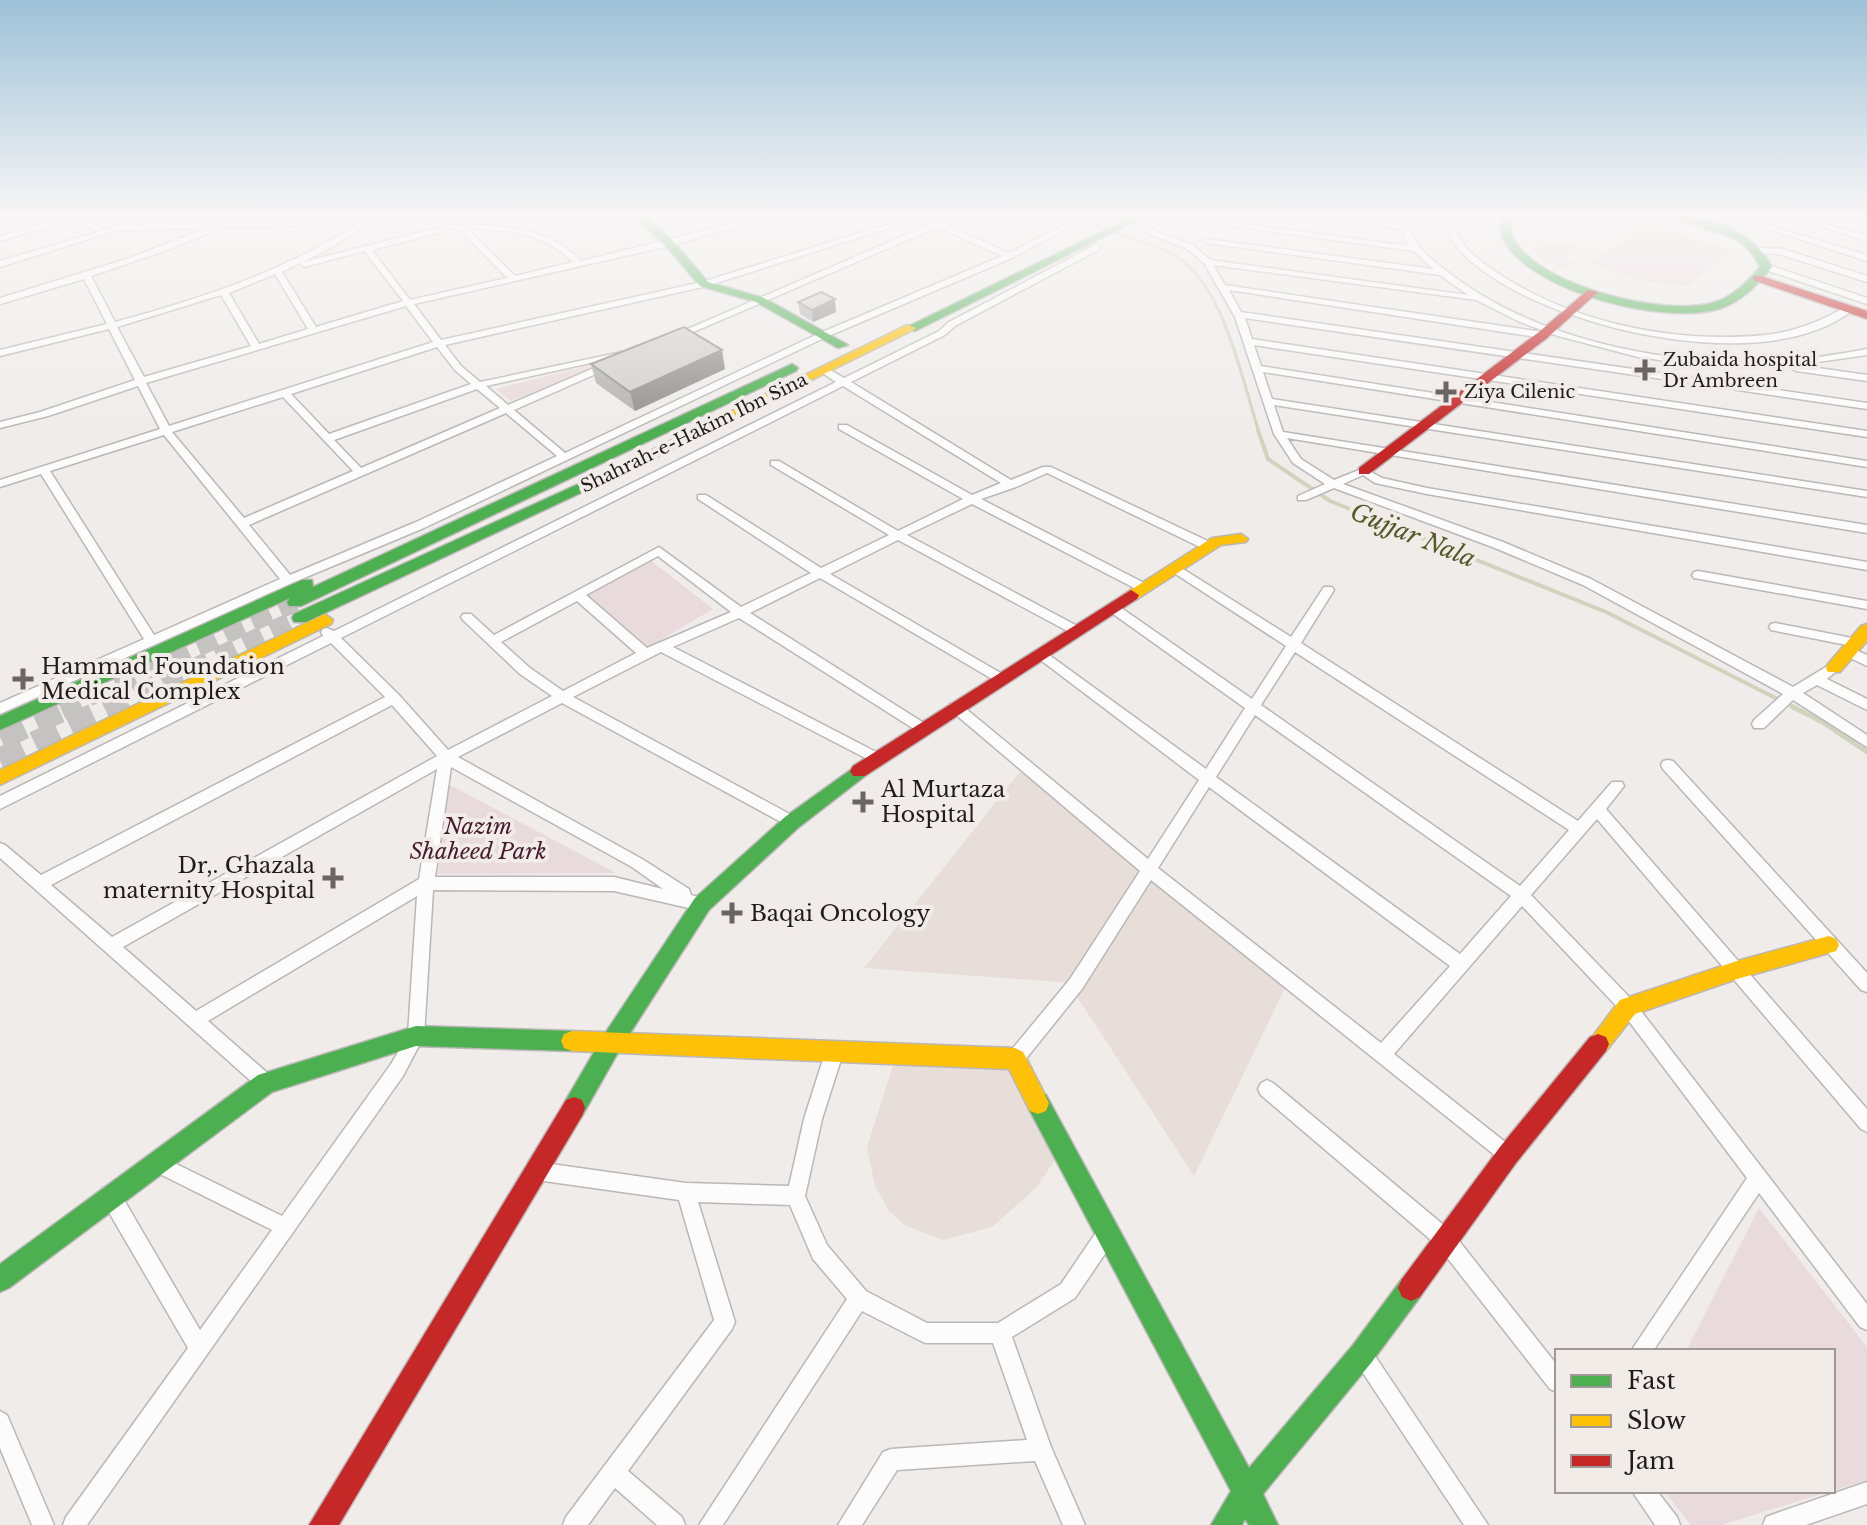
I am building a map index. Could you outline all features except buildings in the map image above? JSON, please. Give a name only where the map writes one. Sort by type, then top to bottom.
[{"type":"main road","points":[[719,288],[760,300],[842,345]]},
{"type":"main road","name":"Shahrah-e-Hakim Ibn Sina","points":[[311,620],[519,495],[842,345],[976,288]]},
{"type":"main road","name":"Shahrah-e-Hakim Ibn Sina","points":[[311,620],[991,288]]},
{"type":"main road","points":[[1584,288],[1658,307],[1690,310],[1727,301],[1739,288]]},
{"type":"main road","points":[[1808,288],[1858,312]]},
{"type":"main road","points":[[1364,471],[1547,332],[1592,292]]},
{"type":"main road","points":[[0,723],[220,618],[519,495]]},
{"type":"main road","points":[[323,1525],[612,1042],[702,904],[792,822],[875,758],[1208,546],[1217,541],[1241,539]]},
{"type":"main road","points":[[0,778],[311,620]]},
{"type":"main road","points":[[1834,668],[1858,642]]},
{"type":"main road","points":[[1225,1525],[1246,1493],[1362,1354],[1508,1155],[1628,1007],[1737,970],[1829,945]]},
{"type":"main road","points":[[0,1279],[154,1162],[266,1083],[416,1036],[1015,1059],[1264,1525]]},
{"type":"street","points":[[0,301],[45,288]]},
{"type":"street","points":[[93,288],[166,431],[288,580]]},
{"type":"street","points":[[0,353],[230,288]]},
{"type":"street","points":[[288,288],[313,330]]},
{"type":"street","points":[[396,288],[458,368],[565,458]]},
{"type":"street","points":[[0,425],[313,330],[473,288]]},
{"type":"street","points":[[0,484],[440,343],[685,288]]},
{"type":"street","points":[[665,341],[788,288]]},
{"type":"street","points":[[0,690],[4,707],[152,641],[220,618],[288,580],[420,525],[823,335],[933,288]]},
{"type":"street","points":[[0,803],[311,620],[843,383],[942,333],[1010,288]]},
{"type":"street","points":[[1224,288],[1239,314],[1260,369],[1279,434],[1297,461],[1330,485],[1499,545],[1587,582],[1791,695],[1867,742]]},
{"type":"street","points":[[1231,288],[1547,332],[1673,360],[1774,365],[1867,378]]},
{"type":"street","points":[[1396,288],[1482,300]]},
{"type":"street","points":[[1464,288],[1547,332]]},
{"type":"street","points":[[1519,288],[1572,312],[1655,332],[1703,338],[1753,339],[1796,334],[1858,312]]},
{"type":"street","points":[[1828,288],[1867,301]]},
{"type":"street","points":[[223,291],[256,347]]},
{"type":"street","points":[[1239,314],[1867,406]]},
{"type":"street","points":[[1249,341],[1867,434]]},
{"type":"street","points":[[240,524],[510,409],[637,351],[479,385],[329,438]]},
{"type":"street","points":[[1774,365],[1865,353]]},
{"type":"street","points":[[1260,369],[1867,464]]},
{"type":"street","points":[[824,370],[1012,485]]},
{"type":"street","points":[[285,393],[360,473]]},
{"type":"street","points":[[1268,401],[1867,494]]},
{"type":"street","points":[[843,427],[972,499],[1144,588]]},
{"type":"street","points":[[1279,434],[1867,529]]},
{"type":"street","points":[[775,463],[901,537],[1077,631]]},
{"type":"street","points":[[113,945],[446,757],[645,654],[901,537],[972,499],[1047,469],[1208,546]]},
{"type":"street","points":[[44,470],[152,641]]},
{"type":"street","points":[[1302,498],[1364,471],[1379,481],[1427,491],[1867,566]]},
{"type":"street","points":[[702,497],[820,573],[999,678]]},
{"type":"street","points":[[494,640],[659,551],[740,613],[922,729]]},
{"type":"street","points":[[1175,568],[1579,829]]},
{"type":"street","points":[[1698,575],[1867,605]]},
{"type":"street","points":[[1015,1059],[1076,984],[1328,590]]},
{"type":"street","points":[[578,595],[645,654]]},
{"type":"street","points":[[1113,608],[1521,895],[1628,1007],[1867,1320]]},
{"type":"street","points":[[467,617],[525,671],[564,698],[792,822]]},
{"type":"street","points":[[311,620],[394,698],[446,757],[637,863],[702,904]]},
{"type":"street","points":[[1775,627],[1858,642],[1867,661]]},
{"type":"street","points":[[662,647],[875,758]]},
{"type":"street","points":[[1040,655],[1460,964]]},
{"type":"street","points":[[1759,724],[1791,695],[1834,668]]},
{"type":"street","points":[[1816,679],[1867,705]]},
{"type":"street","points":[[40,883],[394,698]]},
{"type":"street","points":[[955,708],[1150,870],[1508,1155]]},
{"type":"street","points":[[74,1525],[397,1070],[416,1036],[426,883],[446,757]]},
{"type":"street","points":[[1668,765],[1867,985]]},
{"type":"street","points":[[1381,1056],[1617,786]]},
{"type":"street","points":[[1597,809],[1867,1123]]},
{"type":"street","points":[[0,849],[113,945],[266,1083]]},
{"type":"street","points":[[194,1021],[426,883],[614,884],[702,904]]},
{"type":"street","points":[[835,1050],[813,1119],[796,1196],[820,1252],[859,1298],[925,1333],[1000,1333],[1068,1291],[1108,1232]]},
{"type":"street","points":[[1267,1089],[1445,1239],[1555,1379]]},
{"type":"street","points":[[154,1162],[285,1227]]},
{"type":"street","points":[[537,1171],[686,1192],[796,1196]]},
{"type":"street","points":[[1642,1349],[1759,1177]]},
{"type":"street","points":[[574,1525],[725,1322],[686,1192]]},
{"type":"street","points":[[110,1195],[199,1348]]},
{"type":"street","points":[[710,1525],[859,1298]]},
{"type":"street","points":[[1000,1333],[1041,1450],[1074,1525]]},
{"type":"street","points":[[1362,1354],[1477,1525]]},
{"type":"street","points":[[0,1422],[43,1525]]},
{"type":"street","points":[[849,1525],[891,1460],[1041,1450]]},
{"type":"street","points":[[613,1472],[674,1525]]},
{"type":"street","points":[[1645,1493],[1669,1525]]},
{"type":"street","points":[[1774,1525],[1867,1493]]},
{"type":"shaded area","points":[[1026,764],[1288,982],[1194,1176],[1072,989],[1074,983],[864,968]]},
{"type":"shaded area","points":[[897,1053],[1015,1059],[1063,1148],[1036,1188],[992,1227],[943,1240],[904,1225],[889,1211],[875,1186],[867,1147]]},
{"type":"green space","points":[[591,365],[594,367],[511,401],[495,389]]},
{"type":"green space","points":[[650,560],[713,609],[649,647],[588,595]]},
{"type":"green space","name":"Nazim Shaheed Park","points":[[448,784],[616,873],[438,874]]},
{"type":"green space","points":[[1759,1208],[1867,1347],[1867,1480],[1835,1490],[1835,1349],[1687,1349]]},
{"type":"green space","points":[[1666,1493],[1825,1493],[1721,1525],[1691,1525]]},
{"type":"waterway","name":"Gujjar Nala","points":[[1206,288],[1228,332],[1259,432]]},
{"type":"waterway","name":"Gujjar Nala","points":[[1258,430],[1268,459],[1330,501],[1606,612],[1797,709]]},
{"type":"waterway","name":"Gujjar Nala","points":[[1793,707],[1797,709]]},
{"type":"waterway","name":"Gujjar Nala","points":[[1797,709],[1867,752]]},
{"type":"tunnel","points":[[61,709],[295,602]]},
{"type":"tunnel","points":[[109,709],[300,618]]},
{"type":"tunnel","points":[[0,737],[66,707]]},
{"type":"tunnel","points":[[0,761],[113,707]]},
{"type":"traffic: fast","points":[[719,288],[760,300],[842,345]]},
{"type":"traffic: fast","points":[[911,328],[993,288]]},
{"type":"traffic: fast","points":[[1581,288],[1633,303],[1690,309],[1720,305],[1745,288]]},
{"type":"traffic: fast","points":[[295,602],[792,368]]},
{"type":"traffic: fast","points":[[300,618],[618,470]]},
{"type":"traffic: fast","points":[[0,723],[307,584]]},
{"type":"traffic: fast","points":[[574,1108],[612,1042],[702,904],[792,822],[859,771]]},
{"type":"traffic: fast","points":[[0,1279],[266,1083],[416,1036],[572,1041]]},
{"type":"traffic: fast","points":[[1038,1103],[1264,1525]]},
{"type":"traffic: fast","points":[[1225,1525],[1246,1493],[1362,1354],[1411,1288]]},
{"type":"traffic: slow","points":[[618,470],[911,328]]},
{"type":"traffic: slow","points":[[1131,595],[1217,541],[1241,539]]},
{"type":"traffic: slow","points":[[0,778],[325,620]]},
{"type":"traffic: slow","points":[[1834,668],[1867,630]]},
{"type":"traffic: slow","points":[[1598,1044],[1628,1007],[1737,970],[1829,945]]},
{"type":"traffic: slow","points":[[572,1041],[1015,1059],[1038,1103]]},
{"type":"traffic: jam","points":[[1787,288],[1867,315]]},
{"type":"traffic: jam","points":[[1364,471],[1543,335],[1592,292]]},
{"type":"traffic: jam","points":[[859,771],[1131,595]]},
{"type":"traffic: jam","points":[[1411,1288],[1508,1155],[1598,1044]]},
{"type":"traffic: jam","points":[[323,1525],[574,1108]]},
{"type":"place","name":"Zubaida hospital Dr Ambreen","points":[[1645,370]]},
{"type":"place","name":"Ziya Cilenic","points":[[1446,392]]},
{"type":"place","name":"Hammad Foundation Medical Complex","points":[[23,679]]},
{"type":"place","name":"Al Murtaza Hospital","points":[[863,802]]},
{"type":"place","name":"Dr,. Ghazala maternity Hospital","points":[[333,878]]},
{"type":"place","name":"Baqai Oncology","points":[[732,913]]}]
